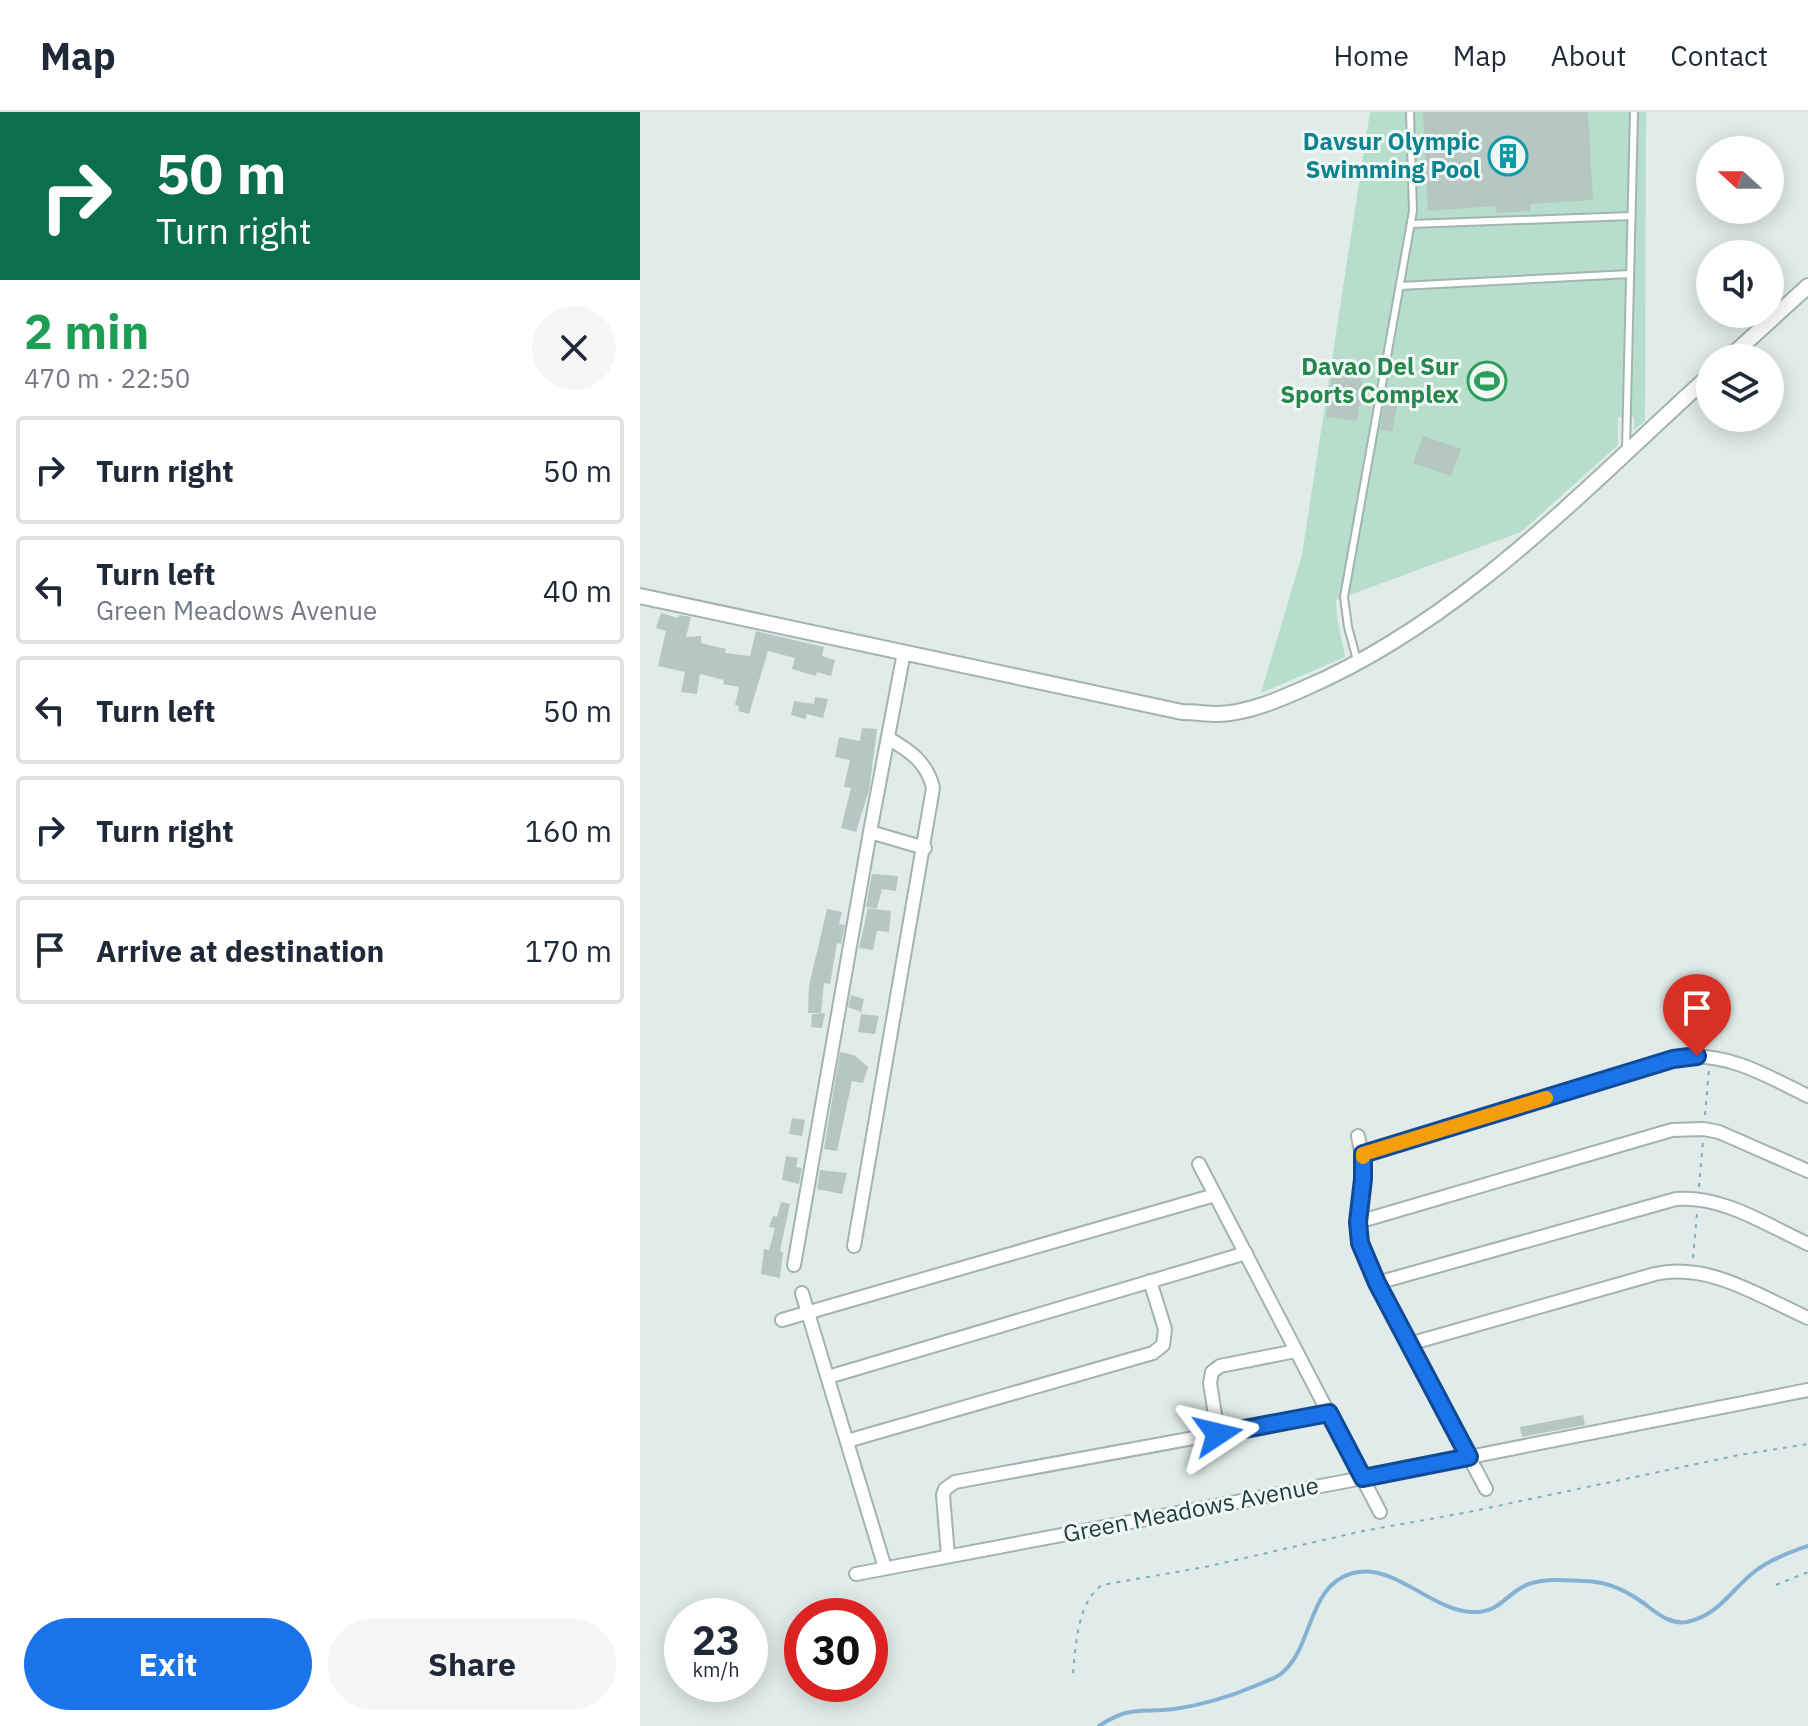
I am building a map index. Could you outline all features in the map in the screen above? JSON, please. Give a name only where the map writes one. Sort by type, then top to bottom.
[{"type":"street","points":[[1744,344],[1808,286]]},
{"type":"street","points":[[640,596],[1182,712],[1220,714],[1257,707],[1358,663],[1411,632],[1459,598],[1696,388]]},
{"type":"street","points":[[794,1265],[904,652]]},
{"type":"street","points":[[854,1246],[933,788],[930,773],[911,752],[888,738]]},
{"type":"street","points":[[870,832],[925,848]]},
{"type":"street","points":[[1363,1154],[1673,1059],[1710,1057],[1749,1068],[1808,1096]]},
{"type":"street","points":[[1358,1222],[1672,1130],[1704,1129],[1746,1142],[1808,1171]]},
{"type":"street","points":[[1358,1136],[1363,1154],[1358,1222],[1360,1243],[1377,1283],[1486,1489]]},
{"type":"street","points":[[1199,1164],[1380,1512]]},
{"type":"street","points":[[782,1320],[1215,1195]]},
{"type":"street","points":[[1377,1283],[1664,1202],[1698,1199],[1737,1211],[1808,1244]]},
{"type":"street","points":[[828,1377],[1246,1253]]},
{"type":"street","points":[[1409,1344],[1655,1274],[1692,1271],[1726,1281],[1808,1318]]},
{"type":"street","points":[[847,1441],[1153,1353],[1163,1345],[1165,1329],[1150,1281]]},
{"type":"street","points":[[802,1293],[885,1568]]},
{"type":"street","points":[[1218,1434],[1210,1383],[1212,1372],[1220,1366],[1296,1351]]},
{"type":"street","name":"Green Meadows Avenue","points":[[856,1574],[1808,1390]]},
{"type":"street","points":[[948,1556],[942,1503],[949,1485],[1329,1413]]},
{"type":"lane","points":[[1358,663],[1344,597],[1411,224],[1414,195],[1410,112]]},
{"type":"lane","points":[[1626,452],[1634,112]]},
{"type":"lane","points":[[1411,224],[1632,216]]},
{"type":"lane","points":[[1400,286],[1630,274]]},
{"type":"path","points":[[1692,1271],[1710,1057]]},
{"type":"path","points":[[1073,1673],[1086,1606],[1094,1591],[1102,1585],[1205,1567],[1363,1531],[1808,1444]]},
{"type":"path","points":[[1776,1585],[1808,1572]]},
{"type":"green space","name":"Davao Del Sur Sports Complex","points":[[1370,112],[1646,112],[1645,421],[1634,430],[1634,417],[1618,417],[1618,445],[1521,532],[1336,600],[1345,657],[1261,693],[1302,555]]},
{"type":"building","name":"Davsur Olympic Swimming Pool","points":[[1423,112],[1588,112],[1593,200],[1530,204],[1531,211],[1496,213],[1495,206],[1428,211]]},
{"type":"building","points":[[1333,368],[1354,371],[1353,378],[1363,380],[1357,421],[1326,417]]},
{"type":"building","points":[[1385,400],[1398,402],[1392,432],[1380,430]]},
{"type":"building","points":[[1423,436],[1461,449],[1451,476],[1413,463]]},
{"type":"building","points":[[661,613],[678,618],[679,615],[691,617],[686,637],[701,636],[701,643],[726,649],[725,653],[750,656],[756,631],[824,647],[822,656],[835,660],[831,676],[817,672],[816,676],[792,669],[795,658],[768,651],[749,714],[738,711],[739,706],[735,705],[739,687],[723,684],[724,680],[700,674],[697,694],[681,692],[685,672],[658,666],[666,631],[656,628]]},
{"type":"building","points":[[815,697],[828,699],[823,718],[806,714],[806,719],[791,715],[794,701],[814,704]]},
{"type":"building","points":[[862,728],[877,729],[869,790],[856,832],[841,828],[851,788],[844,787],[850,760],[835,757],[839,737],[860,741]]},
{"type":"building","points":[[872,874],[898,876],[896,891],[882,889],[877,908],[866,907]]},
{"type":"building","points":[[868,908],[891,911],[889,932],[877,931],[873,950],[859,948]]},
{"type":"building","points":[[827,909],[842,912],[839,924],[845,925],[841,944],[837,943],[830,984],[824,983],[821,1013],[808,1013],[809,986]]},
{"type":"building","points":[[851,995],[864,999],[861,1012],[848,1007]]},
{"type":"building","points":[[825,1013],[822,1028],[811,1027],[812,1014]]},
{"type":"building","points":[[861,1014],[879,1016],[875,1034],[858,1032]]},
{"type":"building","points":[[840,1052],[854,1055],[868,1067],[863,1083],[852,1081],[837,1151],[824,1149]]},
{"type":"building","points":[[792,1118],[805,1120],[802,1136],[789,1134]]},
{"type":"building","points":[[786,1156],[798,1158],[796,1167],[802,1168],[799,1184],[782,1180]]},
{"type":"building","points":[[820,1170],[847,1173],[842,1194],[817,1189]]},
{"type":"building","points":[[781,1202],[790,1204],[780,1251],[783,1252],[780,1278],[761,1274],[764,1249],[769,1250],[775,1228],[769,1227],[773,1216],[777,1217]]},
{"type":"building","points":[[1583,1415],[1585,1425],[1522,1437],[1520,1427]]},
{"type":"waterway","points":[[1099,1726],[1128,1712],[1174,1709],[1215,1700],[1279,1675],[1300,1648],[1327,1590],[1353,1573],[1368,1571],[1383,1574],[1441,1604],[1471,1612],[1489,1610],[1535,1582],[1598,1582],[1626,1592],[1667,1619],[1687,1622],[1708,1614],[1760,1568],[1808,1546]]},
{"type":"slow traffic","points":[[1363,1157],[1363,1154],[1546,1098]]},
{"type":"place","name":"Davsur Olympic Swimming Pool","points":[[1508,156]]},
{"type":"place","name":"Davao Del Sur Sports Complex","points":[[1487,381]]},
{"type":"route","points":[[1218,1434],[1329,1413],[1363,1478],[1469,1457],[1377,1283],[1360,1243],[1358,1222],[1363,1154],[1673,1059],[1697,1056]]}]
